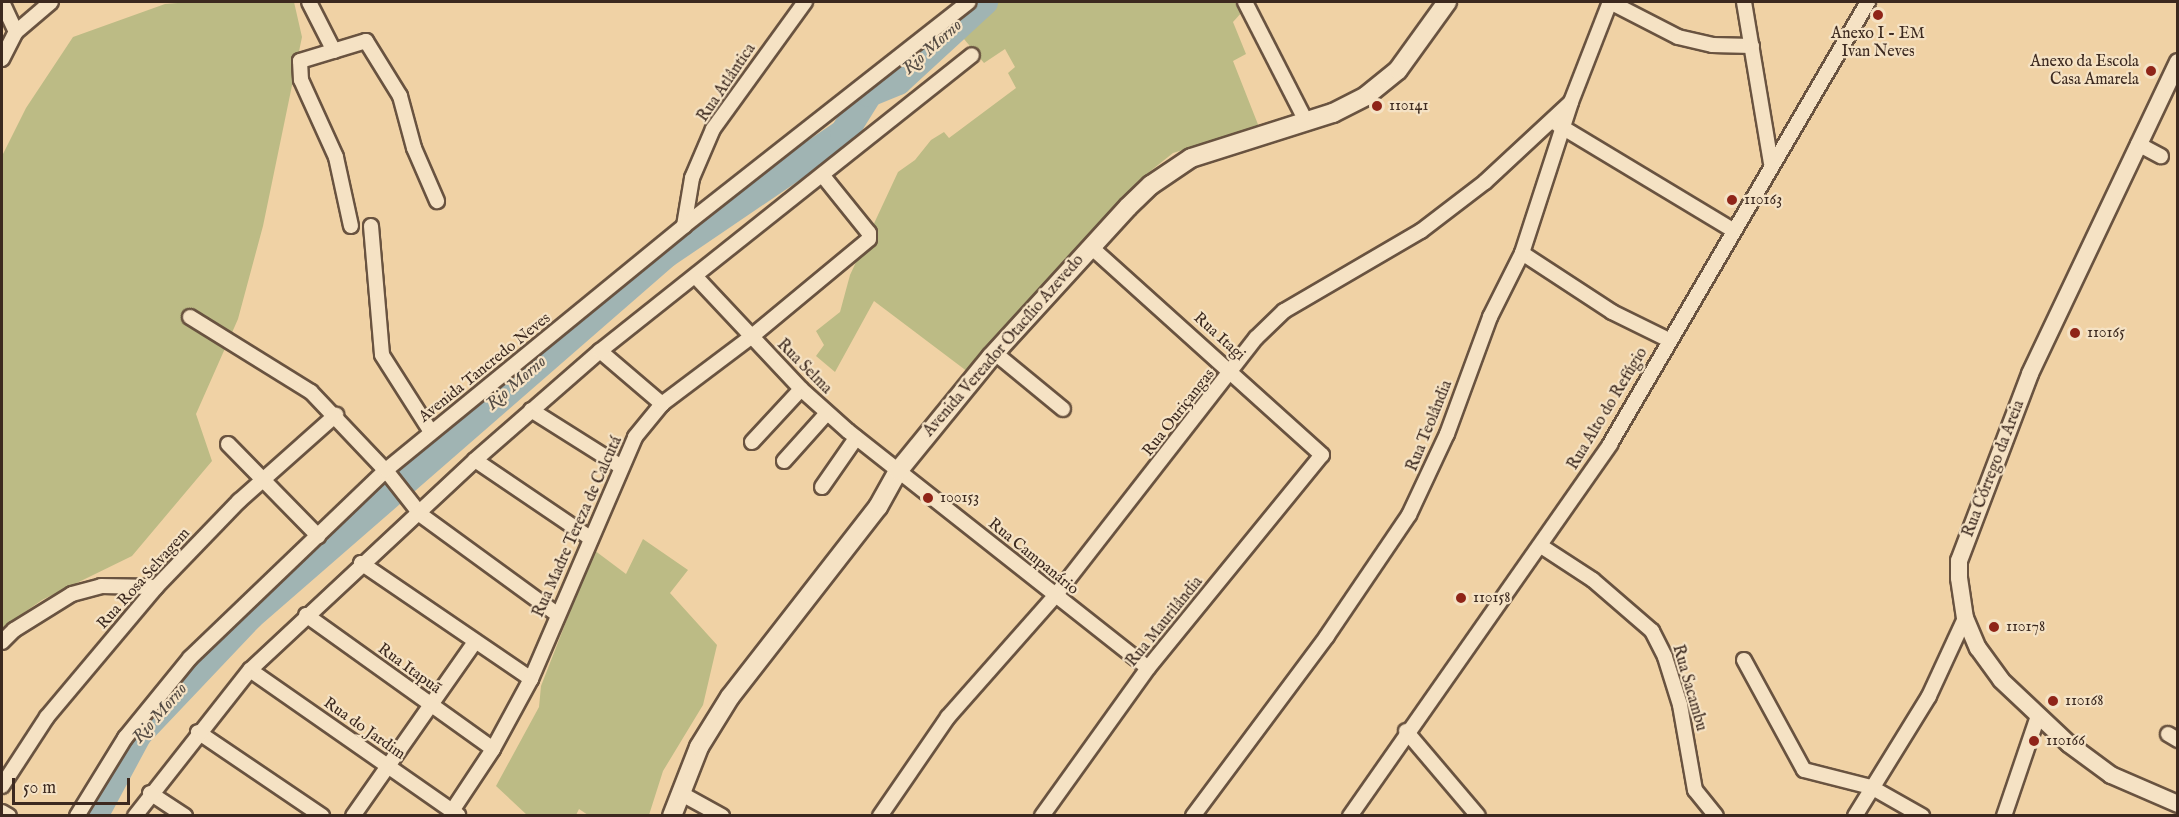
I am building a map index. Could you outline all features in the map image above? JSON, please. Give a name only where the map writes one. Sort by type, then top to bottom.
[{"type":"main road","name":"Avenida Vereador Otacílio Azevedo","points":[[672,816],[699,747],[730,697],[878,507],[898,471],[995,352],[1091,247],[1151,185],[1183,163],[1227,144],[1342,109],[1398,70],[1447,2]]},
{"type":"street","points":[[2,2],[16,32]]},
{"type":"street","points":[[2,59],[16,32],[51,2]]},
{"type":"street","points":[[309,2],[334,51]]},
{"type":"street","name":"Rua Atlântica","points":[[684,226],[692,178],[713,129],[805,2]]},
{"type":"street","name":"Avenida Tancredo Neves","points":[[77,816],[125,738],[190,658],[387,472],[431,432],[684,226],[969,2]]},
{"type":"street","points":[[1245,2],[1305,119]]},
{"type":"street","points":[[1610,2],[1678,37],[1712,45],[1752,46]]},
{"type":"street","name":"Rua Teolândia","points":[[1193,816],[1327,636],[1409,515],[1447,434],[1490,317],[1522,254],[1571,102],[1610,2]]},
{"type":"street","points":[[1744,2],[1771,164]]},
{"type":"street","name":"Rua Alto do Refúgio","points":[[1350,816],[1406,731],[1541,546],[1610,444],[1771,164],[1868,2]]},
{"type":"street","points":[[351,226],[336,157],[302,80],[300,61],[366,41],[400,96],[414,148],[437,201]]},
{"type":"street","points":[[135,816],[150,793],[198,732],[250,670],[418,510],[600,351],[824,176],[972,55]]},
{"type":"street","name":"Rua Córrego da Areia","points":[[2178,62],[2030,374],[1959,561],[1965,618],[1978,648],[2001,680],[2038,716],[2111,775],[2178,804]]},
{"type":"street","name":"Rua Ouriçangas","points":[[880,816],[948,717],[1055,596],[1233,371],[1256,338],[1284,311],[1421,231],[1485,182],[1571,102]]},
{"type":"street","points":[[1551,120],[1733,230]]},
{"type":"street","points":[[2138,144],[2161,156]]},
{"type":"street","name":"Rua Madre Tereza de Calcutá","points":[[456,813],[531,679],[620,466],[635,437],[662,404],[751,338],[869,239],[868,233],[824,176]]},
{"type":"street","points":[[371,226],[381,355],[431,432]]},
{"type":"street","name":"Rua Itagi","points":[[1091,247],[1233,371],[1322,455]]},
{"type":"street","points":[[1522,254],[1604,307],[1669,340]]},
{"type":"street","name":"Rua Selma","points":[[696,277],[801,389],[856,438],[898,471]]},
{"type":"street","points":[[190,317],[312,392],[336,415],[418,510],[557,614]]},
{"type":"street","points":[[600,351],[662,404]]},
{"type":"street","points":[[995,352],[1063,409]]},
{"type":"street","points":[[752,442],[801,389]]},
{"type":"street","points":[[531,410],[620,466]]},
{"type":"street","points":[[784,461],[827,413]]},
{"type":"street","name":"Rua Rosa Selvagem","points":[[2,786],[48,717],[156,586],[263,479],[336,415]]},
{"type":"street","points":[[822,487],[856,438]]},
{"type":"street","points":[[228,444],[318,536]]},
{"type":"street","name":"Rua Maurilândia","points":[[1042,816],[1148,668],[1322,455]]},
{"type":"street","points":[[475,460],[590,538]]},
{"type":"street","name":"Rua Campanário","points":[[898,471],[1148,668]]},
{"type":"street","name":"Rua Sacambu","points":[[1541,546],[1593,580],[1652,631],[1665,657],[1680,705],[1695,790],[1716,816]]},
{"type":"street","points":[[362,563],[474,643],[531,679]]},
{"type":"street","points":[[2,642],[14,630],[72,594],[101,586],[156,586]]},
{"type":"street","name":"Rua Itapuã","points":[[306,615],[493,749]]},
{"type":"street","points":[[1855,816],[1929,696],[1965,618]]},
{"type":"street","points":[[353,816],[474,643]]},
{"type":"street","points":[[1744,660],[1804,770],[1871,787],[1922,816]]},
{"type":"street","name":"Rua do Jardim","points":[[250,670],[456,813]]},
{"type":"street","points":[[2004,816],[2038,716]]},
{"type":"street","points":[[1406,731],[1478,816]]},
{"type":"street","points":[[198,732],[322,816]]},
{"type":"street","points":[[150,793],[185,816]]},
{"type":"street","points":[[680,793],[722,816]]},
{"type":"street","points":[[2,812],[9,816]]},
{"type":"shaded area","points":[[294,2],[302,37],[263,226],[238,319],[196,414],[212,461],[132,556],[42,600],[2,628],[2,156],[26,108],[73,37],[165,4]]},
{"type":"shaded area","points":[[994,2],[1237,2],[1242,12],[1233,22],[1246,54],[1233,61],[1259,127],[1173,153],[1138,181],[968,372],[874,301],[835,372],[816,356],[824,345],[816,331],[840,312],[850,275],[898,172],[915,160],[931,140],[944,132],[949,138],[1016,88],[1008,73],[1015,67],[1005,49],[984,63],[959,33]]},
{"type":"shaded area","points":[[643,539],[688,570],[670,593],[717,645],[703,705],[663,771],[649,815],[588,815],[579,809],[576,815],[527,815],[496,786],[539,707],[541,686],[594,550],[626,574]]},
{"type":"waterway","name":"Rio Morno","points":[[94,816],[138,734],[250,616],[666,254],[844,133],[869,93],[898,81],[984,2]]},
{"type":"place","name":"Anexo I - EM Ivan Neves","points":[[1878,15]]},
{"type":"place","name":"Anexo da Escola Casa Amarela","points":[[2151,71]]},
{"type":"place","name":"110141","points":[[1377,106]]},
{"type":"place","name":"110163","points":[[1732,200]]},
{"type":"place","name":"110165","points":[[2075,333]]},
{"type":"place","name":"100153","points":[[928,498]]},
{"type":"place","name":"110158","points":[[1461,598]]},
{"type":"place","name":"110178","points":[[1994,627]]},
{"type":"place","name":"110168","points":[[2053,701]]},
{"type":"place","name":"110166","points":[[2034,741]]}]
